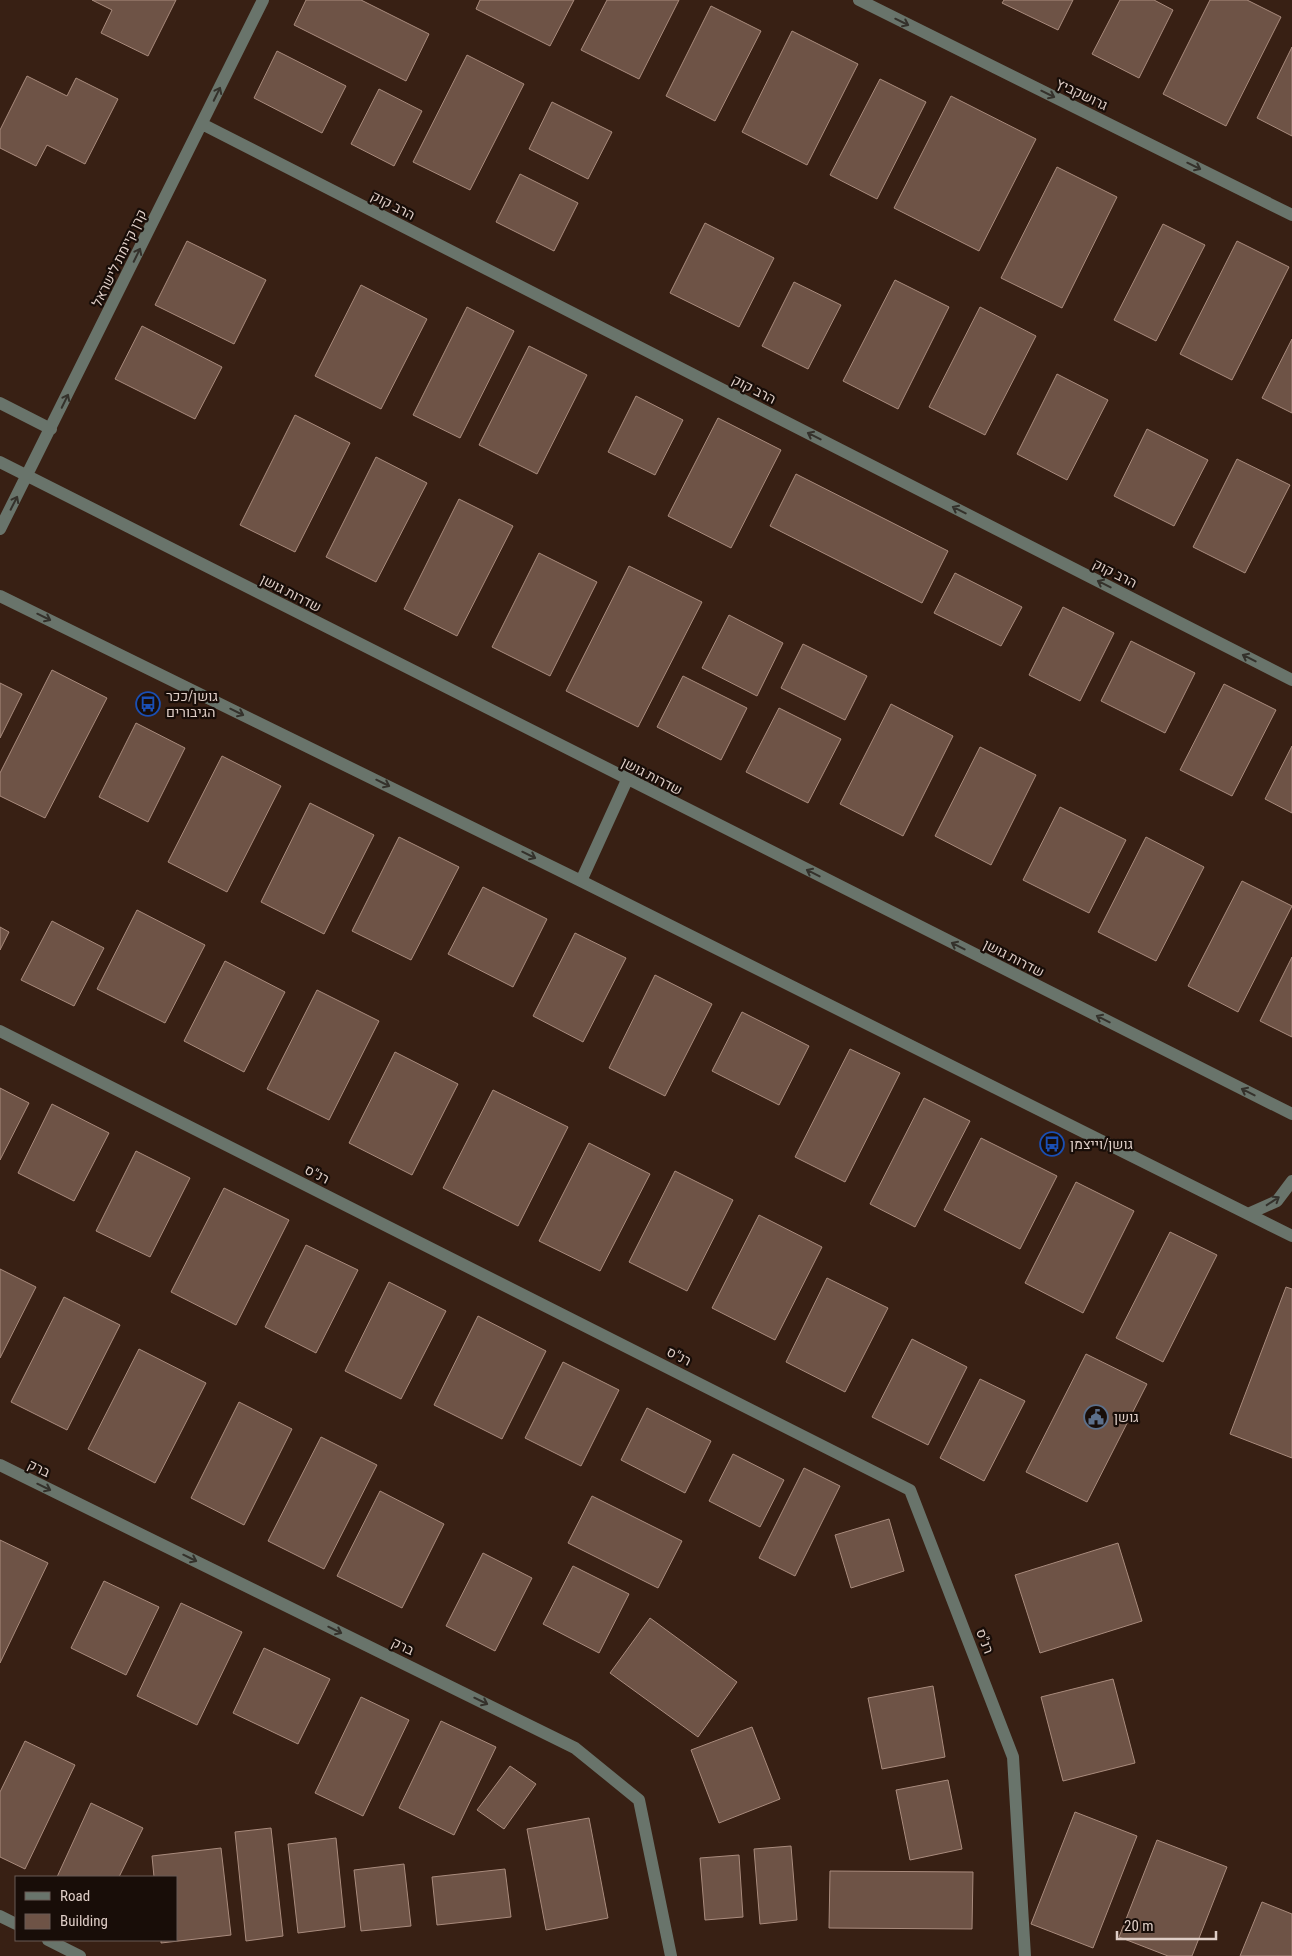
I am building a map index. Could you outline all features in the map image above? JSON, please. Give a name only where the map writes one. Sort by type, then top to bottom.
[{"type":"street","name":"קרן קיימת לישראל","points":[[0,529],[263,0]]},
{"type":"street","name":"גרושקביץ","points":[[859,0],[1292,215]]},
{"type":"street","name":"הרב קוק","points":[[202,124],[1292,680]]},
{"type":"street","points":[[0,404],[51,429]]},
{"type":"street","name":"שדרות גושן","points":[[0,462],[1291,1115]]},
{"type":"street","points":[[0,596],[581,881],[1292,1236]]},
{"type":"street","points":[[581,881],[627,780]]},
{"type":"street","name":"רנ\"ס","points":[[0,1031],[910,1490],[1013,1757],[1025,1956]]},
{"type":"street","points":[[1248,1214],[1277,1201],[1292,1181]]},
{"type":"street","name":"ברק","points":[[0,1465],[575,1748],[639,1800],[671,1956]]},
{"type":"street","points":[[0,1916],[15,1924]]},
{"type":"street","points":[[50,1941],[80,1956]]},
{"type":"building","points":[[92,0],[176,0],[148,56],[101,33],[112,10]]},
{"type":"building","points":[[306,0],[361,0],[429,34],[406,81],[294,25]]},
{"type":"building","points":[[480,0],[574,0],[550,46],[476,9]]},
{"type":"building","points":[[607,0],[679,0],[639,79],[581,50]]},
{"type":"building","points":[[1004,0],[1073,0],[1058,30],[1002,3]]},
{"type":"building","points":[[1120,0],[1154,0],[1173,10],[1139,78],[1092,54]]},
{"type":"building","points":[[1210,0],[1247,0],[1281,17],[1226,126],[1163,94]]},
{"type":"building","points":[[711,6],[761,31],[715,121],[666,96]]},
{"type":"building","points":[[792,31],[858,64],[807,165],[742,132]]},
{"type":"building","points":[[1292,47],[1292,136],[1257,118]]},
{"type":"building","points":[[277,51],[346,86],[322,133],[254,98]]},
{"type":"building","points":[[467,55],[524,84],[470,190],[413,162]]},
{"type":"building","points":[[27,76],[67,96],[76,78],[118,99],[85,164],[47,145],[36,166],[0,148],[0,130]]},
{"type":"building","points":[[880,79],[926,102],[877,199],[830,175]]},
{"type":"building","points":[[379,89],[422,111],[394,166],[351,144]]},
{"type":"building","points":[[951,96],[1036,139],[979,251],[894,208]]},
{"type":"building","points":[[552,102],[612,132],[588,179],[529,149]]},
{"type":"building","points":[[1057,167],[1117,197],[1062,308],[1001,278]]},
{"type":"building","points":[[520,174],[578,203],[554,251],[496,222]]},
{"type":"building","points":[[705,223],[774,258],[739,327],[670,293]]},
{"type":"building","points":[[1163,224],[1205,245],[1156,341],[1114,320]]},
{"type":"building","points":[[187,241],[266,280],[234,344],[155,305]]},
{"type":"building","points":[[1237,241],[1289,267],[1232,380],[1180,354]]},
{"type":"building","points":[[895,280],[949,307],[898,409],[843,381]]},
{"type":"building","points":[[794,282],[841,305],[808,369],[762,346]]},
{"type":"building","points":[[361,285],[427,319],[381,409],[315,376]]},
{"type":"building","points":[[467,307],[514,331],[460,438],[413,415]]},
{"type":"building","points":[[980,307],[1036,336],[985,435],[929,407]]},
{"type":"building","points":[[142,326],[222,367],[195,419],[115,379]]},
{"type":"building","points":[[1292,339],[1292,413],[1262,398]]},
{"type":"building","points":[[529,346],[587,375],[537,474],[479,445]]},
{"type":"building","points":[[1057,374],[1108,400],[1067,480],[1017,454]]},
{"type":"building","points":[[636,396],[683,420],[655,475],[608,452]]},
{"type":"building","points":[[295,415],[350,443],[295,552],[240,525]]},
{"type":"building","points":[[718,418],[781,450],[731,548],[668,516]]},
{"type":"building","points":[[1147,429],[1208,460],[1174,526],[1114,496]]},
{"type":"building","points":[[376,457],[427,483],[376,582],[326,557]]},
{"type":"building","points":[[1237,459],[1290,485],[1245,573],[1193,547]]},
{"type":"building","points":[[796,474],[948,551],[922,603],[770,526]]},
{"type":"building","points":[[459,499],[513,526],[457,636],[404,609]]},
{"type":"building","points":[[539,553],[597,582],[550,676],[492,647]]},
{"type":"building","points":[[629,566],[702,602],[638,727],[566,691]]},
{"type":"building","points":[[955,573],[1022,607],[1001,646],[934,613]]},
{"type":"building","points":[[1063,607],[1114,633],[1080,701],[1029,675]]},
{"type":"building","points":[[729,615],[783,643],[757,696],[702,668]]},
{"type":"building","points":[[1131,641],[1195,673],[1165,733],[1101,701]]},
{"type":"building","points":[[803,644],[867,676],[845,720],[781,688]]},
{"type":"building","points":[[52,670],[107,698],[45,818],[0,796],[0,773]]},
{"type":"building","points":[[683,676],[747,708],[721,760],[657,727]]},
{"type":"building","points":[[0,683],[22,694],[0,738]]},
{"type":"building","points":[[1224,684],[1276,710],[1232,796],[1180,770]]},
{"type":"building","points":[[891,704],[953,736],[903,836],[840,804]]},
{"type":"building","points":[[779,708],[841,739],[808,803],[746,772]]},
{"type":"building","points":[[136,723],[185,748],[148,822],[99,797]]},
{"type":"building","points":[[1292,746],[1292,813],[1265,799]]},
{"type":"building","points":[[980,747],[1036,775],[991,865],[935,836]]},
{"type":"building","points":[[222,756],[281,786],[227,892],[168,862]]},
{"type":"building","points":[[310,803],[374,835],[324,934],[261,902]]},
{"type":"building","points":[[1060,807],[1126,840],[1089,913],[1023,880]]},
{"type":"building","points":[[399,837],[459,867],[411,960],[352,931]]},
{"type":"building","points":[[1146,837],[1204,867],[1156,961],[1098,932]]},
{"type":"building","points":[[1242,881],[1292,906],[1238,1012],[1188,986]]},
{"type":"building","points":[[483,887],[547,919],[513,987],[448,954]]},
{"type":"building","points":[[137,910],[205,945],[165,1023],[97,989]]},
{"type":"building","points":[[52,921],[104,948],[74,1006],[21,980]]},
{"type":"building","points":[[0,927],[9,932],[0,950]]},
{"type":"building","points":[[575,933],[626,958],[583,1042],[533,1016]]},
{"type":"building","points":[[1292,957],[1292,1037],[1260,1021]]},
{"type":"building","points":[[225,961],[285,992],[244,1072],[184,1041]]},
{"type":"building","points":[[655,975],[712,1004],[665,1096],[609,1068]]},
{"type":"building","points":[[317,990],[379,1021],[329,1120],[267,1089]]},
{"type":"building","points":[[742,1012],[809,1046],[779,1105],[712,1071]]},
{"type":"building","points":[[850,1049],[900,1073],[845,1182],[795,1157]]},
{"type":"building","points":[[395,1052],[458,1084],[412,1175],[349,1143]]},
{"type":"building","points":[[0,1088],[29,1103],[0,1160]]},
{"type":"building","points":[[493,1090],[568,1127],[518,1226],[443,1188]]},
{"type":"building","points":[[924,1098],[970,1121],[915,1227],[870,1204]]},
{"type":"building","points":[[52,1104],[109,1133],[74,1201],[18,1173]]},
{"type":"building","points":[[981,1138],[1057,1176],[1020,1249],[944,1210]]},
{"type":"building","points":[[589,1143],[650,1174],[600,1271],[539,1241]]},
{"type":"building","points":[[136,1151],[190,1178],[150,1257],[96,1231]]},
{"type":"building","points":[[675,1171],[733,1200],[687,1291],[629,1262]]},
{"type":"building","points":[[1076,1182],[1134,1211],[1083,1313],[1025,1283]]},
{"type":"building","points":[[224,1188],[289,1220],[236,1325],[171,1292]]},
{"type":"building","points":[[759,1215],[822,1247],[775,1340],[712,1308]]},
{"type":"building","points":[[1170,1232],[1217,1255],[1163,1362],[1116,1338]]},
{"type":"building","points":[[306,1245],[358,1270],[316,1353],[265,1327]]},
{"type":"building","points":[[0,1269],[36,1287],[0,1358]]},
{"type":"building","points":[[827,1278],[888,1308],[845,1392],[786,1362]]},
{"type":"building","points":[[389,1282],[446,1311],[401,1399],[345,1371]]},
{"type":"building","points":[[1286,1287],[1292,1289],[1292,1458],[1230,1434]]},
{"type":"building","points":[[64,1297],[120,1325],[67,1430],[11,1402]]},
{"type":"building","points":[[478,1316],[546,1351],[502,1439],[434,1405]]},
{"type":"building","points":[[912,1339],[967,1367],[928,1445],[872,1417]]},
{"type":"building","points":[[139,1349],[206,1383],[155,1483],[88,1449]]},
{"type":"building","points":[[1086,1354],[1147,1384],[1087,1502],[1026,1472]]},
{"type":"building","points":[[563,1362],[619,1390],[581,1466],[525,1438]]},
{"type":"building","points":[[980,1379],[1025,1401],[984,1481],[940,1458]]},
{"type":"building","points":[[239,1402],[292,1429],[244,1525],[191,1498]]},
{"type":"building","points":[[647,1408],[711,1441],[685,1493],[621,1460]]},
{"type":"building","points":[[321,1437],[377,1465],[324,1569],[268,1541]]},
{"type":"building","points":[[733,1454],[784,1480],[760,1527],[709,1501]]},
{"type":"building","points":[[804,1468],[840,1486],[795,1576],[759,1558]]},
{"type":"building","points":[[380,1491],[444,1524],[402,1608],[337,1576]]},
{"type":"building","points":[[592,1496],[682,1541],[658,1588],[568,1543]]},
{"type":"building","points":[[889,1519],[904,1571],[851,1588],[835,1535]]},
{"type":"building","points":[[0,1540],[48,1563],[0,1663]]},
{"type":"building","points":[[1118,1543],[1142,1621],[1040,1653],[1015,1575]]},
{"type":"building","points":[[483,1553],[532,1578],[495,1651],[446,1626]]},
{"type":"building","points":[[573,1566],[629,1594],[599,1653],[543,1624]]},
{"type":"building","points":[[104,1581],[159,1607],[126,1675],[71,1648]]},
{"type":"building","points":[[181,1603],[242,1632],[197,1725],[137,1696]]},
{"type":"building","points":[[650,1618],[737,1682],[698,1737],[610,1673]]},
{"type":"building","points":[[264,1648],[330,1679],[298,1744],[233,1713]]},
{"type":"building","points":[[1113,1679],[1135,1763],[1063,1781],[1041,1697]]},
{"type":"building","points":[[933,1686],[945,1757],[882,1769],[868,1698]]},
{"type":"building","points":[[361,1697],[409,1720],[363,1816],[315,1793]]},
{"type":"building","points":[[441,1721],[496,1747],[454,1835],[399,1808]]},
{"type":"building","points":[[752,1727],[780,1799],[719,1823],[691,1750]]},
{"type":"building","points":[[25,1741],[75,1765],[25,1869],[0,1857],[0,1792]]},
{"type":"building","points":[[510,1766],[536,1784],[504,1829],[477,1810]]},
{"type":"building","points":[[948,1780],[962,1849],[910,1860],[896,1790]]},
{"type":"building","points":[[91,1803],[143,1828],[119,1876],[57,1876]]},
{"type":"building","points":[[1075,1812],[1137,1836],[1093,1948],[1031,1924]]},
{"type":"building","points":[[589,1818],[608,1918],[546,1930],[527,1829]]},
{"type":"building","points":[[271,1828],[283,1936],[246,1941],[235,1832]]},
{"type":"building","points":[[336,1838],[345,1927],[298,1933],[288,1844]]},
{"type":"building","points":[[1157,1840],[1227,1867],[1192,1956],[1168,1956],[1119,1937]]},
{"type":"building","points":[[791,1846],[797,1920],[760,1924],[754,1849]]},
{"type":"building","points":[[221,1848],[231,1935],[161,1943],[161,1941],[178,1941],[178,1876],[154,1876],[152,1856]]},
{"type":"building","points":[[739,1855],[743,1917],[705,1920],[700,1858]]},
{"type":"building","points":[[404,1864],[411,1926],[361,1931],[354,1870]]},
{"type":"building","points":[[505,1869],[511,1917],[437,1925],[432,1877]]},
{"type":"building","points":[[830,1871],[973,1872],[972,1929],[829,1928]]},
{"type":"building","points":[[1262,1902],[1292,1914],[1292,1956],[1240,1956]]},
{"type":"place","name":"גושן/ככר הגיבורים","points":[[148,704]]},
{"type":"place","name":"גושן/וייצמן","points":[[1052,1144]]},
{"type":"place","name":"גושן","points":[[1096,1417]]}]
